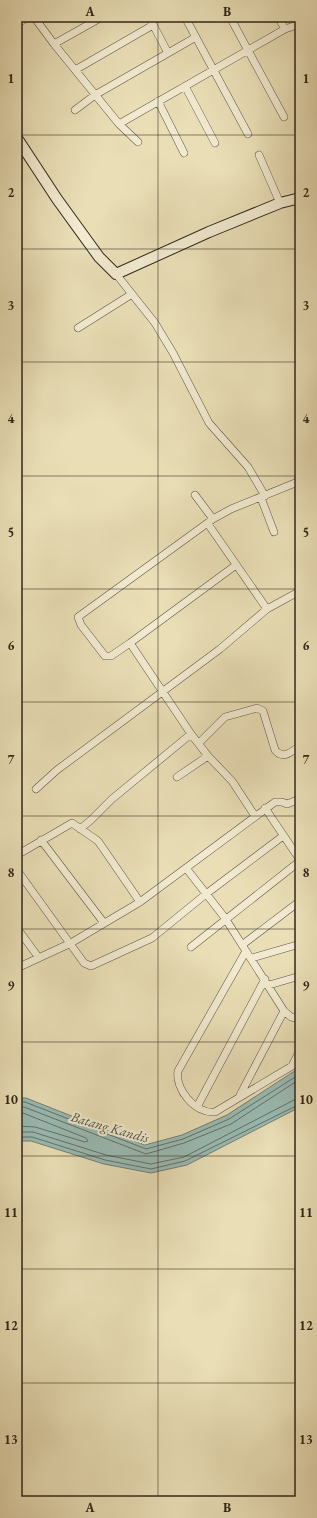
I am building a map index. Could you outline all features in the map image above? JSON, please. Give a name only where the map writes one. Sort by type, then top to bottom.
[{"type":"street","points":[[17,24],[28,17]]},
{"type":"street","points":[[34,17],[119,124],[138,142]]},
{"type":"street","points":[[54,44],[102,17]]},
{"type":"street","points":[[149,17],[168,53]]},
{"type":"street","points":[[185,17],[248,134]]},
{"type":"street","points":[[230,17],[284,117]]},
{"type":"street","points":[[278,17],[285,30]]},
{"type":"street","points":[[75,70],[153,24]]},
{"type":"street","points":[[119,124],[285,30],[300,24]]},
{"type":"street","points":[[74,110],[95,95],[196,37]]},
{"type":"street","points":[[185,86],[216,142]]},
{"type":"street","points":[[158,101],[184,153]]},
{"type":"street","points":[[17,138],[60,204],[102,260],[116,274],[155,323],[173,353],[209,424],[248,468],[263,497],[274,532]]},
{"type":"street","points":[[259,156],[280,204]]},
{"type":"street","points":[[116,274],[209,232],[280,204],[300,198]]},
{"type":"street","points":[[78,328],[132,294]]},
{"type":"street","points":[[236,565],[111,656],[105,656],[81,625],[78,617],[231,509],[300,481]]},
{"type":"street","points":[[195,495],[236,565],[267,610]]},
{"type":"street","points":[[36,789],[57,770],[97,739],[220,649],[267,610],[300,590]]},
{"type":"street","points":[[130,643],[164,691],[191,734],[208,756],[232,781],[255,816]]},
{"type":"street","points":[[199,743],[225,717],[257,708],[263,711],[275,750],[278,754],[284,755],[300,746]]},
{"type":"street","points":[[80,829],[112,799],[191,734]]},
{"type":"street","points":[[177,777],[208,756]]},
{"type":"street","points":[[17,968],[71,943],[140,902],[265,808],[275,802],[287,804],[300,798]]},
{"type":"street","points":[[191,947],[225,918],[300,860],[265,808]]},
{"type":"street","points":[[17,855],[72,823],[98,841],[140,902]]},
{"type":"street","points":[[17,870],[71,943],[84,964],[90,966],[152,938],[206,894],[283,836]]},
{"type":"street","points":[[41,840],[104,923]]},
{"type":"street","points":[[186,868],[225,918],[252,958],[284,1011],[291,1017],[300,1019]]},
{"type":"street","points":[[300,901],[244,948],[178,1071],[177,1077],[183,1093],[197,1106],[206,1112],[215,1112],[240,1095],[300,1062]]},
{"type":"street","points":[[17,928],[39,958]]},
{"type":"street","points":[[252,958],[300,944]]},
{"type":"street","points":[[267,982],[300,976]]},
{"type":"street","points":[[197,1106],[267,982]]},
{"type":"street","points":[[240,1095],[284,1011]]},
{"type":"street","points":[[292,1066],[300,1050]]},
{"type":"water","points":[[300,1069],[300,1107],[187,1165],[151,1173],[104,1164],[31,1141],[17,1141],[17,1098],[26,1098],[145,1145],[182,1135],[227,1115]]},
{"type":"water label","name":"Batang Kandis","points":[[110,1127]]}]
